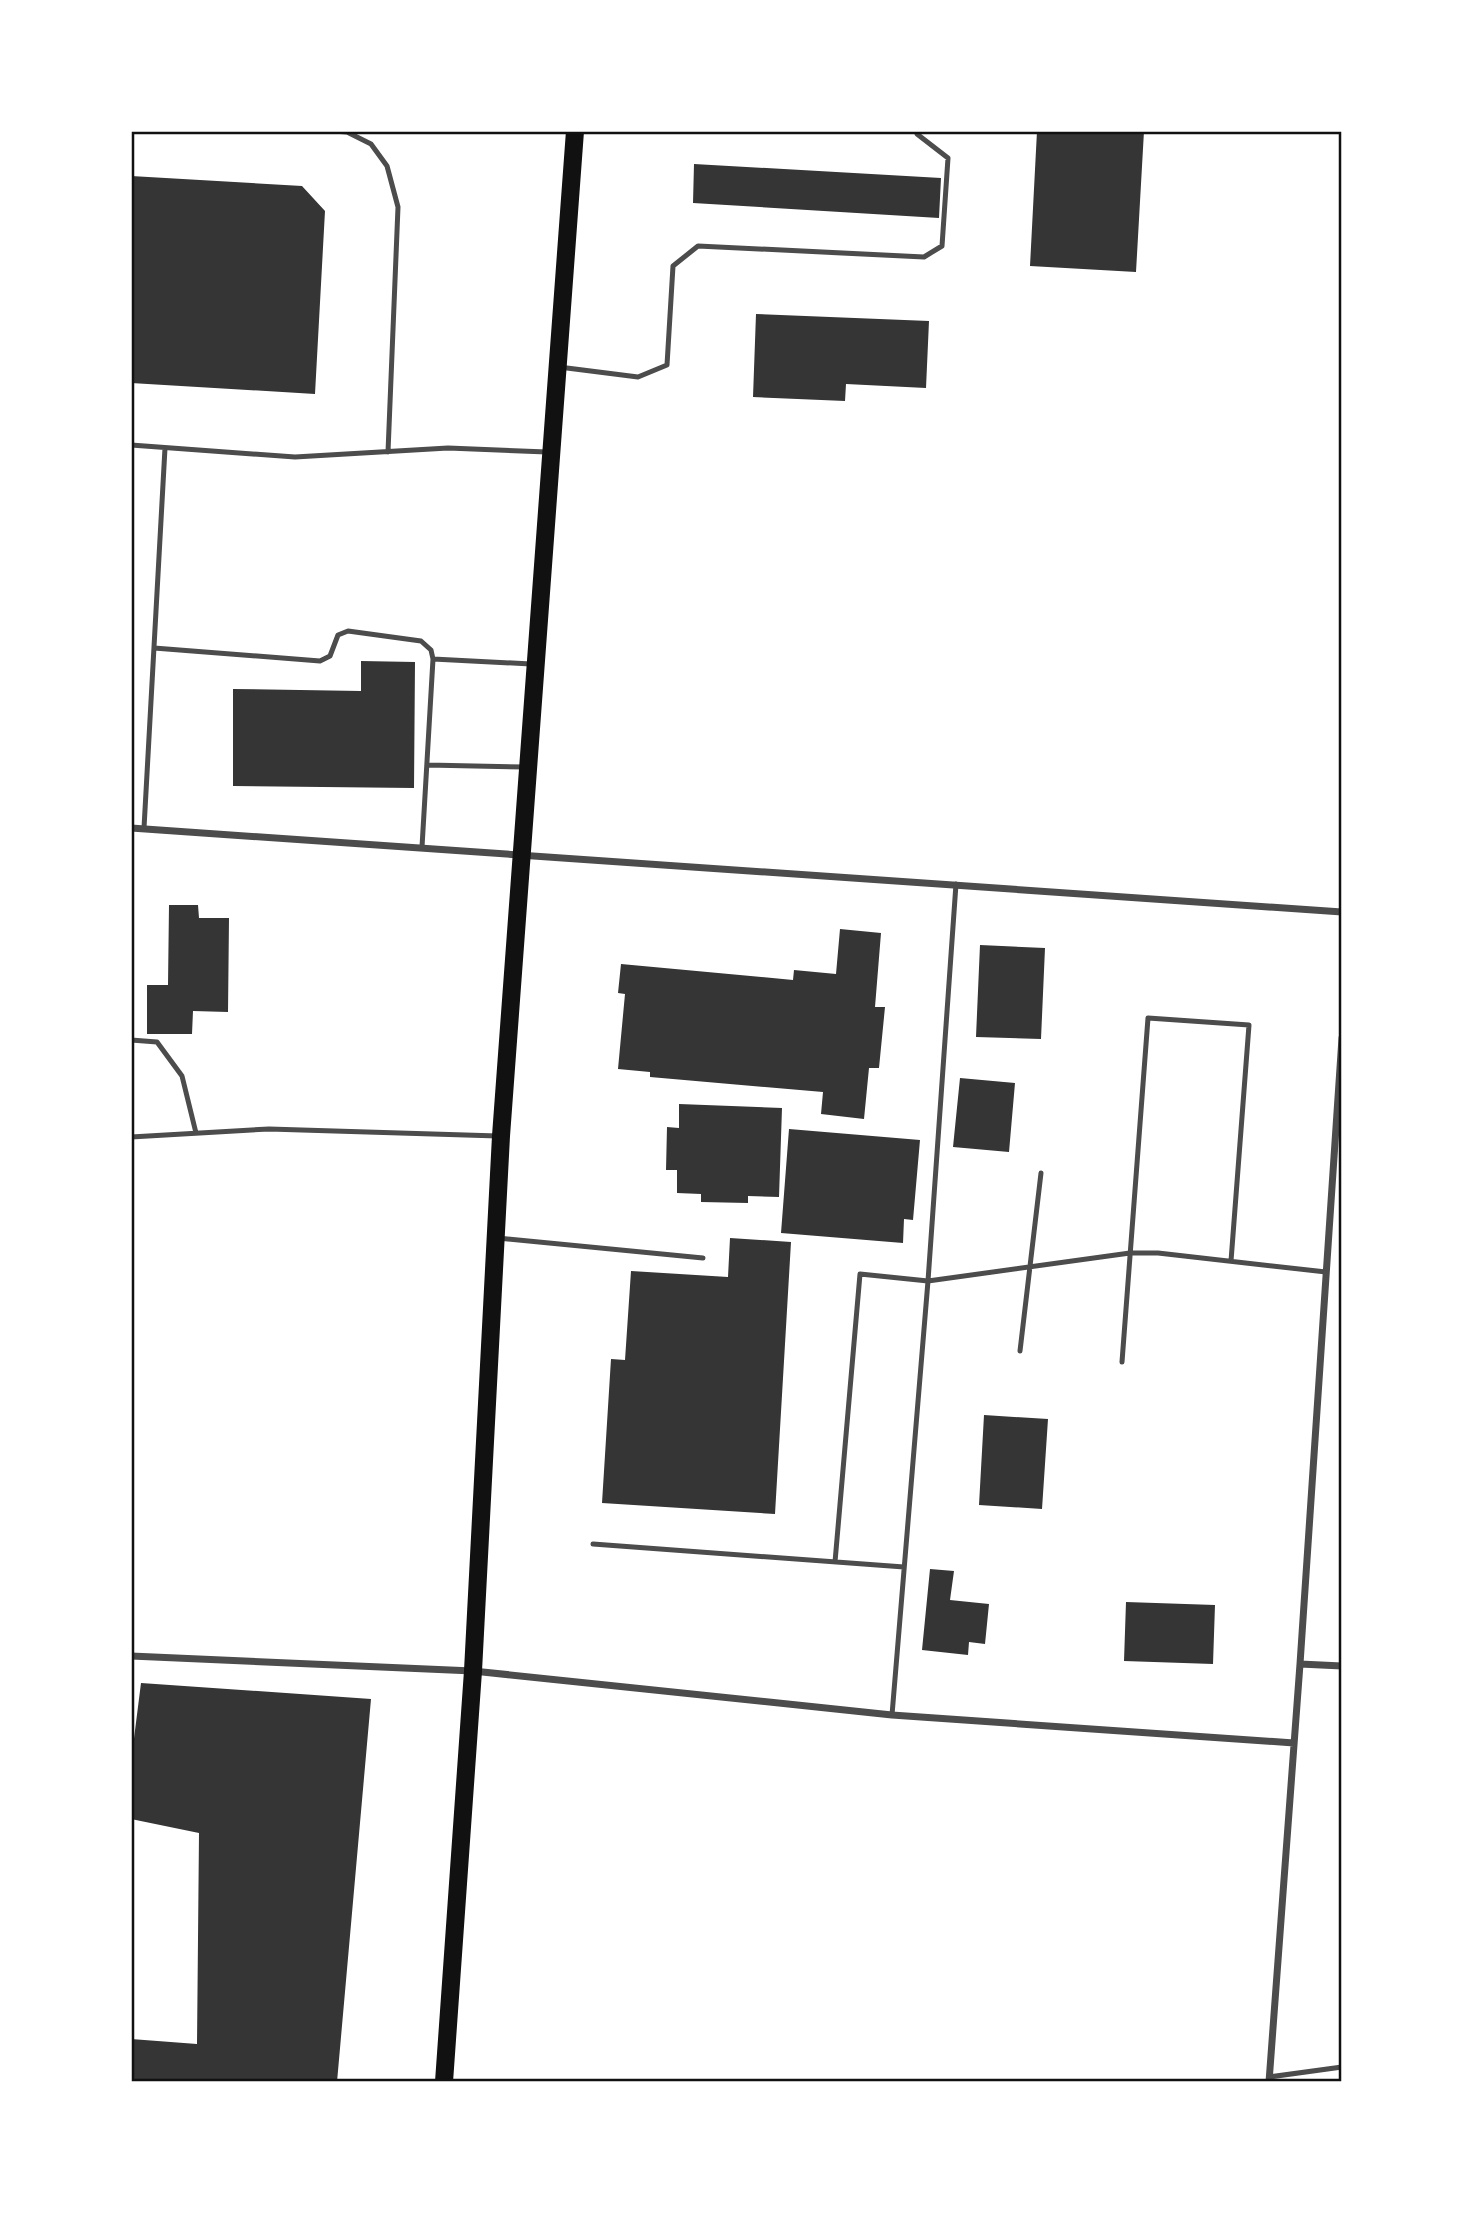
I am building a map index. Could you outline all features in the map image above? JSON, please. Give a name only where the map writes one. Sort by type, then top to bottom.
[{"type":"main road","points":[[444,2082],[473,1671],[495,1238],[520,853],[575,131]]},
{"type":"street","points":[[131,828],[1342,912]]},
{"type":"street","points":[[1269,2079],[1342,1038]]},
{"type":"street","points":[[131,1656],[473,1671],[892,1715],[1294,1744]]},
{"type":"street","points":[[1300,1664],[1342,1666]]},
{"type":"lane","points":[[334,131],[347,132],[371,144],[387,166],[398,207],[387,452]]},
{"type":"lane","points":[[557,367],[638,377],[667,365],[673,266],[698,246],[924,257],[942,246],[948,158],[918,134],[918,131]]},
{"type":"lane","points":[[131,445],[295,457],[448,448],[550,452]]},
{"type":"lane","points":[[144,828],[165,448]]},
{"type":"lane","points":[[154,648],[320,661],[330,656],[338,635],[348,631],[421,641],[431,650],[433,659],[422,847]]},
{"type":"lane","points":[[433,659],[535,664]]},
{"type":"lane","points":[[426,765],[527,767]]},
{"type":"lane","points":[[892,1715],[928,1281],[956,884]]},
{"type":"lane","points":[[1122,1362],[1148,1018],[1249,1025],[1231,1261]]},
{"type":"lane","points":[[131,1040],[157,1042],[181,1076],[196,1133]]},
{"type":"lane","points":[[131,1137],[269,1129],[501,1136]]},
{"type":"lane","points":[[1020,1350],[1041,1173]]},
{"type":"lane","points":[[495,1238],[703,1258]]},
{"type":"lane","points":[[835,1562],[860,1274],[928,1281],[1130,1253],[1158,1253],[1325,1272]]},
{"type":"lane","points":[[593,1544],[904,1567]]},
{"type":"lane","points":[[1269,2079],[1342,2067]]},
{"type":"building","points":[[1037,131],[1144,131],[1136,272],[1030,266]]},
{"type":"building","points":[[694,164],[941,178],[939,218],[693,203]]},
{"type":"building","points":[[131,176],[302,186],[325,211],[315,394],[131,383]]},
{"type":"building","points":[[756,314],[929,321],[926,388],[846,384],[845,401],[753,397]]},
{"type":"building","points":[[361,661],[415,662],[414,788],[233,786],[233,689],[361,691]]},
{"type":"building","points":[[169,905],[198,905],[199,918],[229,918],[228,1012],[193,1011],[192,1034],[147,1034],[147,985],[168,985]]},
{"type":"building","points":[[840,929],[881,933],[875,1007],[885,1007],[879,1068],[869,1068],[864,1119],[821,1114],[823,1092],[650,1077],[650,1072],[618,1069],[625,994],[618,993],[621,964],[793,980],[794,970],[836,974]]},
{"type":"building","points":[[980,945],[1045,948],[1041,1039],[976,1037]]},
{"type":"building","points":[[960,1078],[1015,1083],[1009,1152],[953,1147]]},
{"type":"building","points":[[679,1104],[782,1108],[779,1197],[748,1196],[748,1203],[701,1202],[701,1194],[677,1193],[677,1170],[666,1170],[667,1127],[679,1128]]},
{"type":"building","points":[[789,1129],[920,1140],[913,1220],[904,1219],[903,1243],[781,1233]]},
{"type":"building","points":[[730,1238],[791,1242],[775,1514],[602,1503],[611,1359],[625,1360],[631,1271],[728,1277]]},
{"type":"building","points":[[984,1415],[1048,1419],[1042,1509],[979,1505]]},
{"type":"building","points":[[930,1569],[954,1571],[950,1600],[989,1604],[985,1644],[969,1642],[968,1655],[922,1650]]},
{"type":"building","points":[[1126,1602],[1215,1605],[1213,1664],[1124,1661]]},
{"type":"building","points":[[141,1683],[371,1699],[337,2082],[131,2082],[131,2039],[197,2044],[199,1833],[131,1819],[131,1762]]}]
